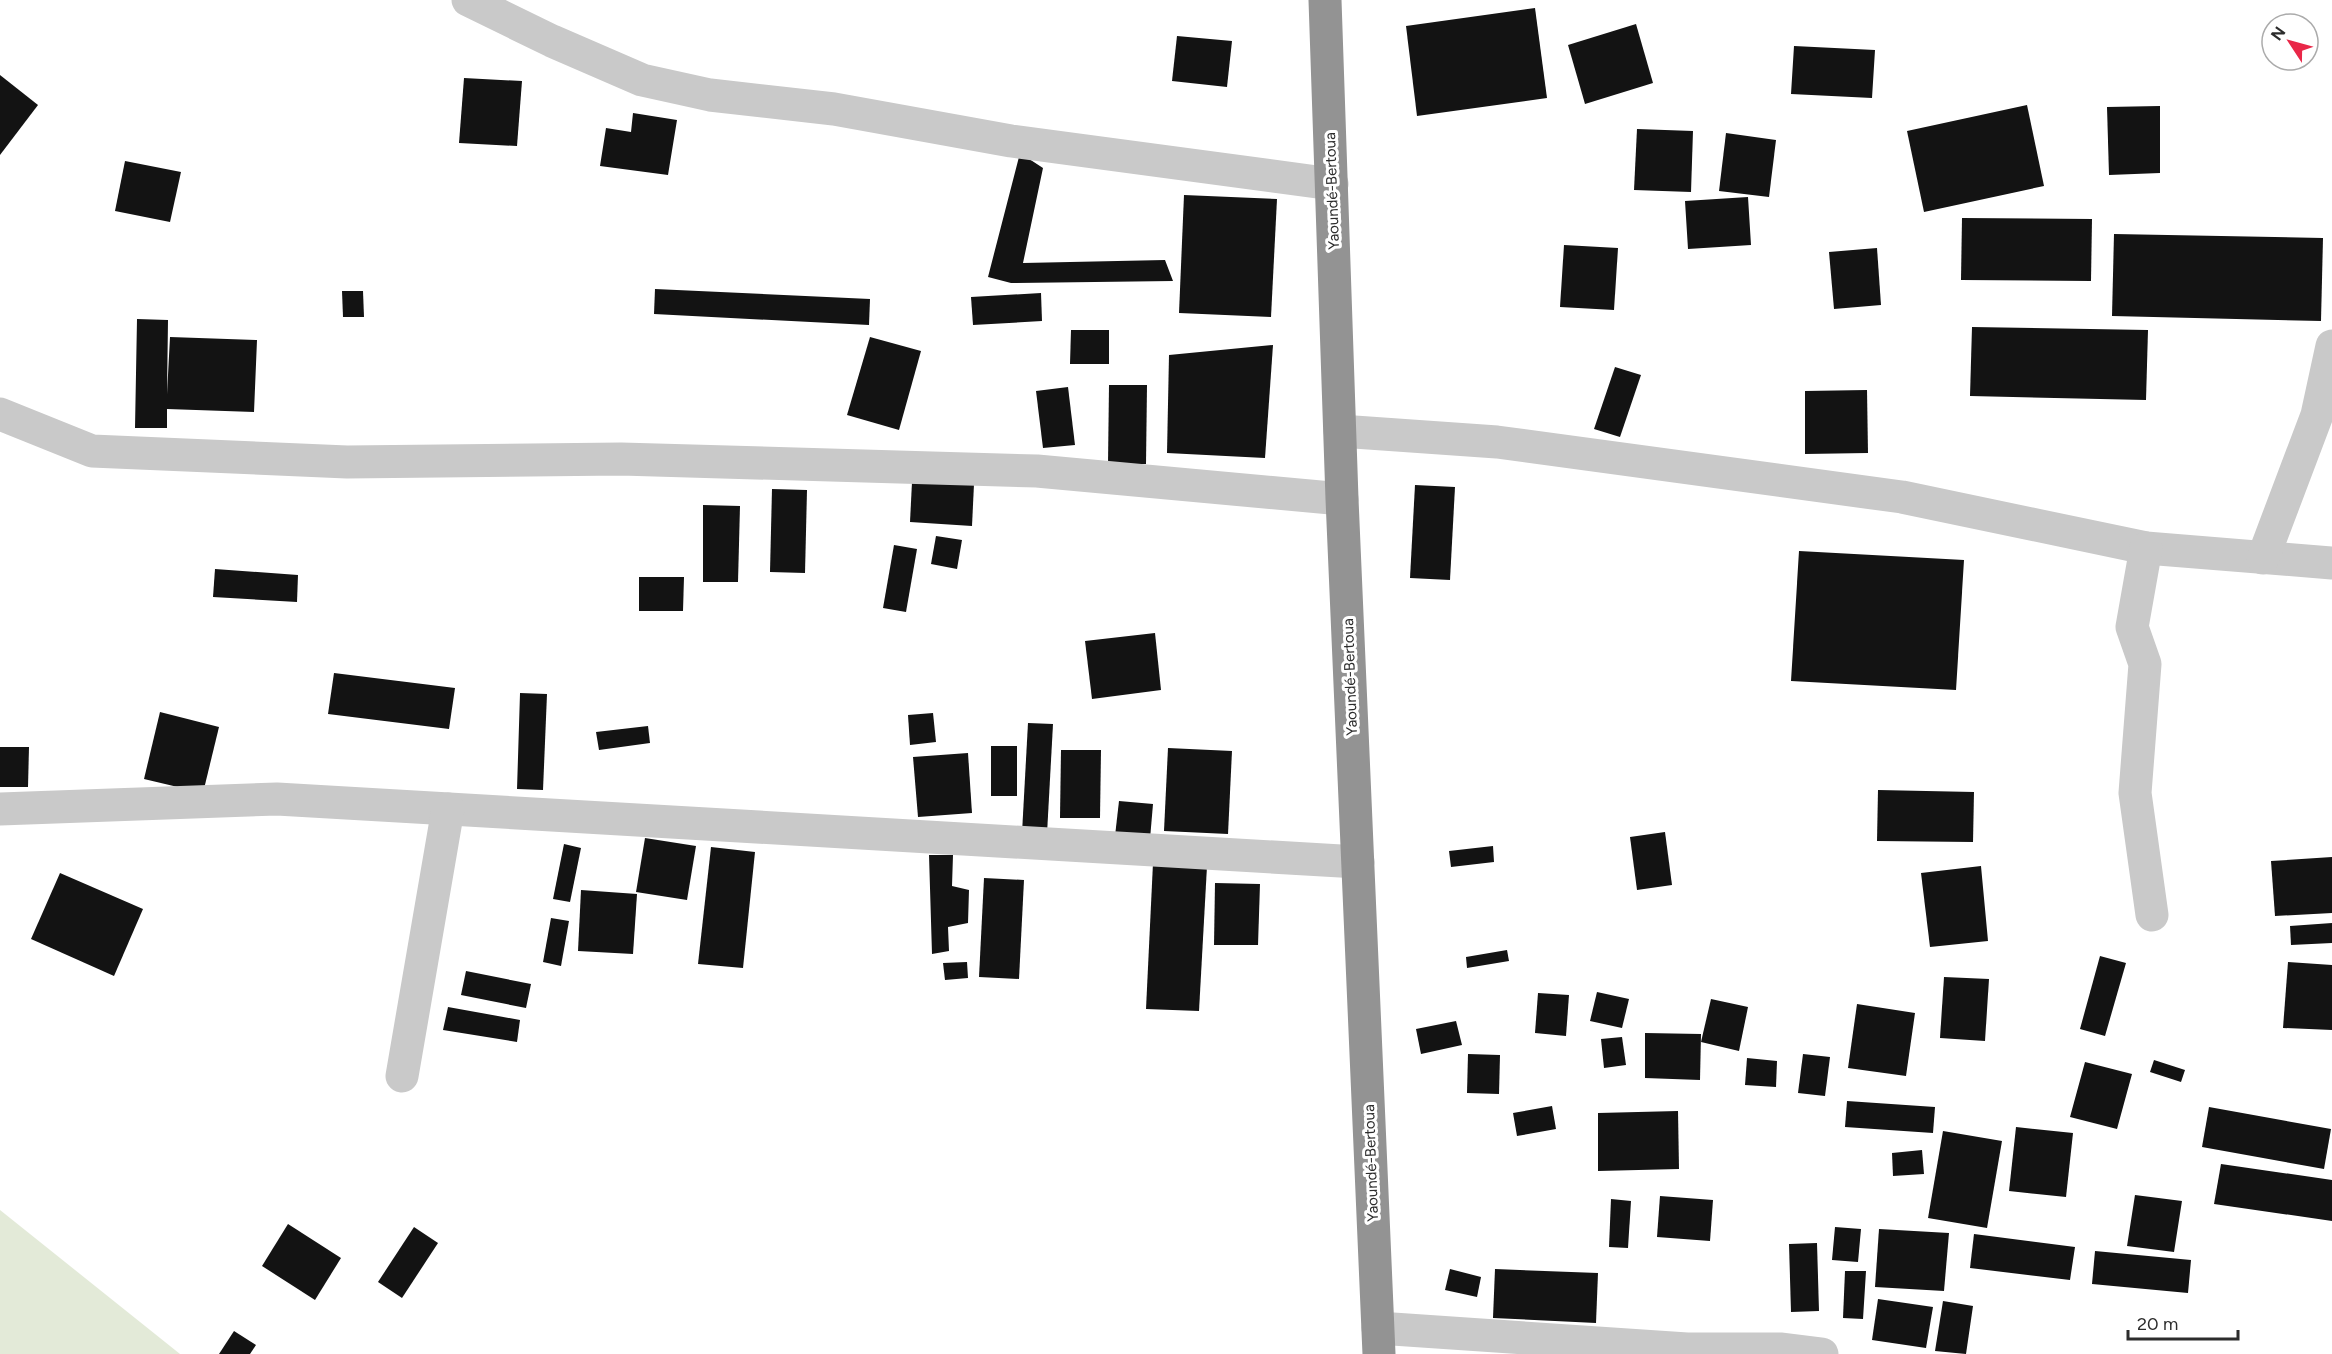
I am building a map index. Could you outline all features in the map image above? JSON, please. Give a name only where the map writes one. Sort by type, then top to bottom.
[{"type":"highway","name":"Yaoundé-Bertoua","points":[[1325,0],[1342,500],[1378,1341]]},
{"type":"street","points":[[468,0],[552,42],[642,80],[710,95],[834,110],[1011,141],[1332,184]]},
{"type":"street","points":[[2263,558],[2317,416],[2332,346]]},
{"type":"street","points":[[0,414],[92,451],[347,462],[621,459],[1036,471],[1342,500]]},
{"type":"street","points":[[1340,431],[1497,442],[1902,497],[2146,548],[2332,563]]},
{"type":"street","points":[[2146,548],[2132,627],[2145,664],[2135,793],[2152,915]]},
{"type":"street","points":[[0,808],[277,798],[1358,862]]},
{"type":"street","points":[[402,1076],[448,809]]},
{"type":"street","points":[[1378,1341],[1687,1349],[1782,1349],[1822,1354]]},
{"type":"green space","points":[[0,1210],[180,1354],[0,1354]]},
{"type":"building","points":[[1535,8],[1547,98],[1417,116],[1406,26]]},
{"type":"building","points":[[1636,24],[1653,83],[1585,104],[1568,45]]},
{"type":"building","points":[[1177,36],[1232,41],[1227,87],[1172,81]]},
{"type":"building","points":[[1794,46],[1875,50],[1872,98],[1791,94]]},
{"type":"building","points":[[0,75],[38,105],[0,155]]},
{"type":"building","points":[[464,78],[522,81],[517,146],[459,143]]},
{"type":"building","points":[[2027,105],[2044,186],[1924,212],[1907,131]]},
{"type":"building","points":[[2160,106],[2160,173],[2109,175],[2107,107]]},
{"type":"building","points":[[633,113],[677,120],[668,175],[600,166],[606,128],[631,132]]},
{"type":"building","points":[[1637,129],[1693,131],[1691,192],[1634,190]]},
{"type":"building","points":[[1726,133],[1776,140],[1769,197],[1719,191]]},
{"type":"building","points":[[1020,153],[1043,168],[1023,263],[1165,260],[1173,281],[1011,283],[988,277]]},
{"type":"building","points":[[125,161],[181,172],[170,222],[115,211]]},
{"type":"building","points":[[1184,195],[1277,199],[1271,317],[1179,313]]},
{"type":"building","points":[[1748,197],[1751,245],[1688,249],[1685,201]]},
{"type":"building","points":[[1962,218],[2092,219],[2091,281],[1961,280]]},
{"type":"building","points":[[2114,234],[2323,238],[2321,321],[2112,316]]},
{"type":"building","points":[[1564,245],[1618,248],[1614,310],[1560,307]]},
{"type":"building","points":[[1877,248],[1881,305],[1834,309],[1829,252]]},
{"type":"building","points":[[655,289],[870,299],[869,325],[654,314]]},
{"type":"building","points":[[342,291],[363,291],[364,317],[343,317]]},
{"type":"building","points":[[1041,293],[1042,321],[973,325],[971,297]]},
{"type":"building","points":[[137,319],[168,320],[167,394],[170,337],[257,340],[254,412],[167,409],[167,428],[135,428]]},
{"type":"building","points":[[1972,327],[2148,330],[2146,400],[1970,396]]},
{"type":"building","points":[[1071,330],[1109,330],[1109,364],[1070,364]]},
{"type":"building","points":[[870,337],[921,351],[899,430],[847,415]]},
{"type":"building","points":[[1273,345],[1265,458],[1167,453],[1169,355]]},
{"type":"building","points":[[1615,367],[1641,375],[1620,437],[1594,429]]},
{"type":"building","points":[[1109,385],[1147,385],[1146,464],[1108,464]]},
{"type":"building","points":[[1068,387],[1075,445],[1043,448],[1036,391]]},
{"type":"building","points":[[1867,390],[1868,453],[1805,454],[1805,391]]},
{"type":"building","points":[[912,482],[974,484],[972,526],[910,522]]},
{"type":"building","points":[[1415,485],[1455,487],[1450,580],[1410,578]]},
{"type":"building","points":[[772,489],[807,490],[805,573],[770,572]]},
{"type":"building","points":[[703,505],[740,506],[738,582],[703,582]]},
{"type":"building","points":[[936,536],[962,540],[957,569],[931,564]]},
{"type":"building","points":[[894,545],[917,549],[906,612],[883,608]]},
{"type":"building","points":[[1799,551],[1964,560],[1956,690],[1791,681]]},
{"type":"building","points":[[215,569],[298,575],[297,602],[213,597]]},
{"type":"building","points":[[639,577],[684,577],[683,611],[639,611]]},
{"type":"building","points":[[1155,633],[1161,690],[1092,699],[1085,641]]},
{"type":"building","points":[[334,673],[455,688],[449,729],[328,714]]},
{"type":"building","points":[[520,693],[547,694],[543,790],[517,789]]},
{"type":"building","points":[[160,712],[219,727],[203,793],[144,779]]},
{"type":"building","points":[[933,713],[936,742],[910,745],[908,715]]},
{"type":"building","points":[[1028,723],[1053,724],[1047,834],[1022,833]]},
{"type":"building","points":[[648,726],[650,743],[599,750],[596,732]]},
{"type":"building","points":[[991,746],[1017,746],[1017,796],[991,796]]},
{"type":"building","points":[[0,747],[29,747],[28,787],[0,787]]},
{"type":"building","points":[[1168,748],[1232,751],[1228,834],[1164,831]]},
{"type":"building","points":[[1061,750],[1101,750],[1100,818],[1060,818]]},
{"type":"building","points":[[968,753],[972,813],[918,817],[913,757]]},
{"type":"building","points":[[1878,790],[1974,792],[1973,842],[1877,841]]},
{"type":"building","points":[[1119,801],[1153,804],[1150,839],[1115,836]]},
{"type":"building","points":[[1665,832],[1672,885],[1637,890],[1630,837]]},
{"type":"building","points":[[645,838],[696,846],[687,900],[636,892]]},
{"type":"building","points":[[564,844],[581,848],[570,902],[553,899]]},
{"type":"building","points":[[1493,846],[1494,862],[1451,867],[1449,851]]},
{"type":"building","points":[[711,847],[755,852],[743,968],[698,964]]},
{"type":"building","points":[[929,855],[953,855],[952,886],[969,890],[968,923],[948,927],[949,951],[932,954]]},
{"type":"building","points":[[2332,857],[2332,913],[2275,916],[2271,861]]},
{"type":"building","points":[[1153,863],[1207,866],[1199,1011],[1146,1009]]},
{"type":"building","points":[[1981,866],[1988,941],[1930,947],[1921,873]]},
{"type":"building","points":[[60,873],[143,909],[114,976],[31,939]]},
{"type":"building","points":[[984,878],[1024,880],[1019,979],[979,977]]},
{"type":"building","points":[[1215,883],[1260,884],[1258,945],[1214,945]]},
{"type":"building","points":[[581,890],[637,894],[633,954],[578,951]]},
{"type":"building","points":[[551,918],[569,921],[561,966],[543,962]]},
{"type":"building","points":[[2332,923],[2332,943],[2291,945],[2290,926]]},
{"type":"building","points":[[1507,950],[1509,961],[1467,968],[1466,957]]},
{"type":"building","points":[[2100,956],[2126,963],[2105,1036],[2080,1029]]},
{"type":"building","points":[[967,962],[968,978],[945,980],[943,963]]},
{"type":"building","points":[[2288,962],[2332,965],[2332,1030],[2283,1028]]},
{"type":"building","points":[[466,971],[531,984],[526,1008],[461,995]]},
{"type":"building","points":[[1944,977],[1989,979],[1985,1041],[1940,1038]]},
{"type":"building","points":[[1597,992],[1629,999],[1622,1028],[1590,1021]]},
{"type":"building","points":[[1538,993],[1569,995],[1566,1036],[1535,1033]]},
{"type":"building","points":[[1711,999],[1748,1007],[1739,1051],[1701,1042]]},
{"type":"building","points":[[1857,1004],[1915,1013],[1906,1076],[1848,1068]]},
{"type":"building","points":[[448,1007],[520,1020],[517,1042],[443,1030]]},
{"type":"building","points":[[1456,1021],[1462,1045],[1421,1054],[1416,1029]]},
{"type":"building","points":[[1645,1033],[1701,1034],[1700,1080],[1645,1078]]},
{"type":"building","points":[[1622,1037],[1626,1065],[1604,1068],[1601,1039]]},
{"type":"building","points":[[1468,1054],[1500,1055],[1499,1094],[1467,1093]]},
{"type":"building","points":[[1803,1054],[1830,1057],[1825,1096],[1798,1093]]},
{"type":"building","points":[[1747,1058],[1777,1061],[1776,1087],[1745,1085]]},
{"type":"building","points":[[2154,1060],[2185,1070],[2181,1082],[2150,1072]]},
{"type":"building","points":[[2085,1062],[2132,1074],[2117,1129],[2070,1117]]},
{"type":"building","points":[[1847,1101],[1935,1107],[1933,1133],[1845,1127]]},
{"type":"building","points":[[1552,1106],[1556,1129],[1517,1136],[1513,1113]]},
{"type":"building","points":[[2209,1107],[2331,1129],[2324,1169],[2202,1147]]},
{"type":"building","points":[[1678,1111],[1679,1169],[1598,1171],[1598,1113]]},
{"type":"building","points":[[2016,1127],[2073,1133],[2066,1197],[2009,1191]]},
{"type":"building","points":[[1943,1131],[2002,1141],[1987,1228],[1928,1218]]},
{"type":"building","points":[[1922,1150],[1924,1174],[1893,1176],[1892,1153]]},
{"type":"building","points":[[2221,1164],[2332,1180],[2332,1221],[2214,1204]]},
{"type":"building","points":[[2135,1195],[2182,1201],[2174,1252],[2127,1246]]},
{"type":"building","points":[[1660,1196],[1713,1200],[1710,1241],[1657,1237]]},
{"type":"building","points":[[1611,1199],[1631,1201],[1628,1248],[1609,1247]]},
{"type":"building","points":[[288,1224],[341,1258],[315,1300],[262,1266]]},
{"type":"building","points":[[414,1227],[438,1243],[402,1298],[378,1282]]},
{"type":"building","points":[[1835,1227],[1861,1229],[1858,1262],[1832,1260]]},
{"type":"building","points":[[1879,1229],[1949,1233],[1944,1291],[1875,1287]]},
{"type":"building","points":[[1974,1234],[2075,1247],[2070,1280],[1970,1268]]},
{"type":"building","points":[[1817,1243],[1819,1311],[1791,1312],[1789,1244]]},
{"type":"building","points":[[2095,1251],[2191,1260],[2188,1293],[2092,1284]]},
{"type":"building","points":[[1450,1269],[1481,1277],[1477,1297],[1445,1290]]},
{"type":"building","points":[[1495,1269],[1598,1273],[1596,1323],[1493,1318]]},
{"type":"building","points":[[1845,1271],[1866,1271],[1863,1319],[1843,1318]]},
{"type":"building","points":[[1878,1299],[1933,1307],[1926,1348],[1872,1340]]},
{"type":"building","points":[[1943,1301],[1973,1306],[1966,1354],[1935,1351]]},
{"type":"building","points":[[234,1331],[256,1345],[250,1354],[219,1354]]}]
